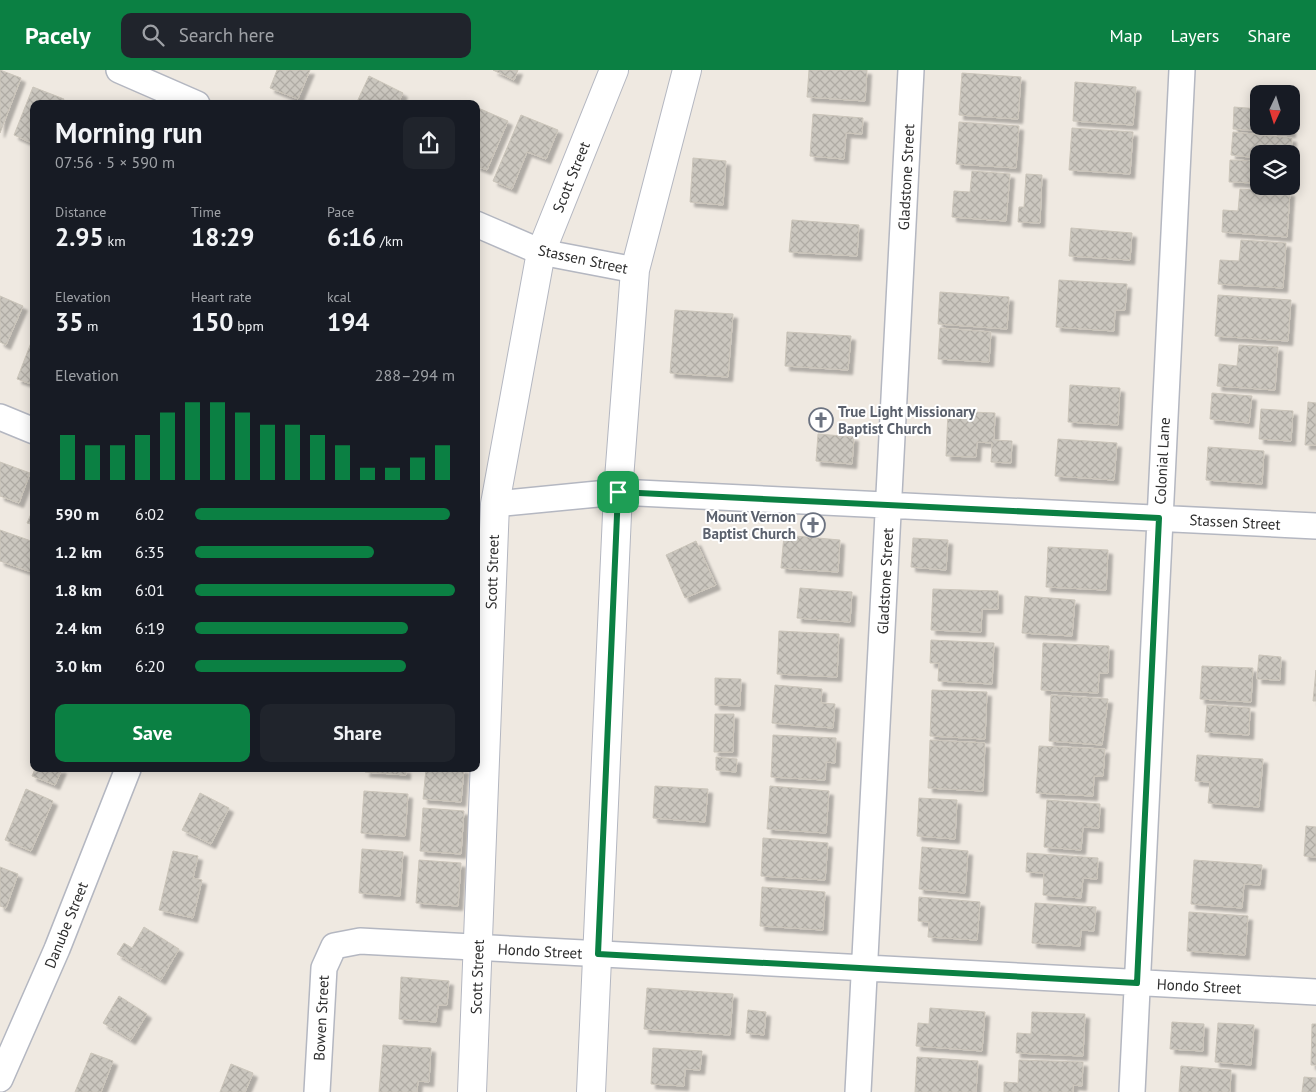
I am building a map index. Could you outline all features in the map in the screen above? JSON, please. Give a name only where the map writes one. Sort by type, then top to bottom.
[{"type":"main road","name":"Scott Street","points":[[472,1092],[495,504],[541,252],[614,70]]},
{"type":"main road","points":[[591,1092],[618,492],[635,270],[687,70]]},
{"type":"street","points":[[119,70],[188,100]]},
{"type":"street","name":"Gladstone Street","points":[[858,1092],[911,70]]},
{"type":"street","name":"Colonial Lane","points":[[1132,1092],[1182,70]]},
{"type":"street","name":"Stassen Street","points":[[480,226],[541,252],[635,270]]},
{"type":"street","points":[[0,417],[30,429]]},
{"type":"street","name":"Stassen Street","points":[[495,504],[618,492],[1316,526]]},
{"type":"street","name":"Danube Street","points":[[0,1080],[57,949],[127,772]]},
{"type":"street","name":"Hondo Street","points":[[334,946],[360,941],[1316,992]]},
{"type":"street","name":"Bowen Street","points":[[317,1092],[324,968],[334,946]]},
{"type":"building","points":[[0,70],[21,78],[0,133]]},
{"type":"building","points":[[277,70],[310,70],[298,99],[270,88]]},
{"type":"building","points":[[493,70],[518,70],[514,80]]},
{"type":"building","points":[[809,70],[867,70],[865,101],[807,97]]},
{"type":"building","points":[[962,73],[1021,77],[1018,119],[959,115]]},
{"type":"building","points":[[369,76],[403,93],[400,100],[358,100]]},
{"type":"building","points":[[1075,82],[1136,87],[1133,125],[1073,121]]},
{"type":"building","points":[[33,87],[64,99],[30,100],[30,142],[14,135]]},
{"type":"building","points":[[1234,107],[1250,108],[1250,130],[1233,129]]},
{"type":"building","points":[[480,109],[508,121],[487,170],[480,167]]},
{"type":"building","points":[[813,114],[863,118],[862,134],[846,133],[844,159],[810,156]]},
{"type":"building","points":[[521,115],[558,130],[546,159],[527,152],[512,189],[493,181]]},
{"type":"building","points":[[959,122],[1019,126],[1016,168],[956,164]]},
{"type":"building","points":[[1072,128],[1133,132],[1130,174],[1069,170]]},
{"type":"building","points":[[1233,132],[1292,138],[1292,145],[1250,145],[1250,157],[1231,155]]},
{"type":"building","points":[[693,158],[726,161],[723,205],[690,202]]},
{"type":"building","points":[[1230,160],[1250,161],[1250,183],[1229,182]]},
{"type":"building","points":[[972,171],[1010,174],[1006,221],[952,217],[954,191],[970,192]]},
{"type":"building","points":[[1026,174],[1042,175],[1040,223],[1018,222],[1019,207],[1024,207]]},
{"type":"building","points":[[1240,189],[1250,190],[1250,195],[1290,195],[1287,237],[1222,232],[1223,210],[1238,211]]},
{"type":"building","points":[[792,220],[859,225],[857,256],[789,252]]},
{"type":"building","points":[[1071,228],[1132,233],[1130,260],[1069,256]]},
{"type":"building","points":[[1241,240],[1286,243],[1283,288],[1218,284],[1220,260],[1239,261]]},
{"type":"building","points":[[1059,280],[1127,284],[1125,310],[1115,310],[1114,331],[1056,327]]},
{"type":"building","points":[[940,292],[1009,297],[1007,329],[938,324]]},
{"type":"building","points":[[1218,295],[1291,300],[1288,341],[1215,336]]},
{"type":"building","points":[[0,296],[23,306],[6,345],[0,342]]},
{"type":"building","points":[[675,310],[733,314],[728,377],[670,373]]},
{"type":"building","points":[[940,328],[991,332],[989,362],[938,359]]},
{"type":"building","points":[[787,332],[851,336],[848,370],[785,366]]},
{"type":"building","points":[[30,345],[30,384],[17,379]]},
{"type":"building","points":[[1239,345],[1278,347],[1275,390],[1217,386],[1219,364],[1237,366]]},
{"type":"building","points":[[1070,385],[1120,388],[1118,425],[1068,422]]},
{"type":"building","points":[[1212,393],[1252,396],[1249,423],[1210,419]]},
{"type":"building","points":[[1308,402],[1316,403],[1316,445],[1305,445]]},
{"type":"building","points":[[1261,409],[1293,411],[1291,441],[1259,439]]},
{"type":"building","points":[[948,411],[995,413],[994,440],[1012,441],[1011,463],[991,462],[992,443],[977,442],[976,457],[946,456]]},
{"type":"building","points":[[818,434],[854,437],[852,464],[816,461]]},
{"type":"building","points":[[1058,439],[1117,443],[1114,480],[1055,476]]},
{"type":"building","points":[[1208,447],[1264,451],[1262,484],[1206,480]]},
{"type":"building","points":[[0,462],[30,473],[19,503],[0,496]]},
{"type":"building","points":[[0,530],[30,541],[30,572],[0,561]]},
{"type":"building","points":[[784,535],[840,540],[838,572],[781,568]]},
{"type":"building","points":[[913,538],[948,540],[946,570],[911,567]]},
{"type":"building","points":[[696,541],[716,585],[685,598],[666,555]]},
{"type":"building","points":[[1048,547],[1108,550],[1106,590],[1046,587]]},
{"type":"building","points":[[800,588],[852,592],[850,622],[797,618]]},
{"type":"building","points":[[933,589],[998,591],[998,609],[982,609],[981,632],[931,630]]},
{"type":"building","points":[[1025,596],[1075,600],[1072,636],[1022,633]]},
{"type":"building","points":[[779,631],[839,634],[837,677],[777,674]]},
{"type":"building","points":[[931,640],[994,643],[992,684],[938,681],[939,663],[930,663]]},
{"type":"building","points":[[1043,643],[1109,646],[1108,673],[1099,673],[1098,693],[1041,690]]},
{"type":"building","points":[[1259,655],[1281,657],[1280,680],[1257,679]]},
{"type":"building","points":[[1202,666],[1253,668],[1251,702],[1200,699]]},
{"type":"building","points":[[1316,670],[1316,701],[1313,701]]},
{"type":"building","points":[[715,678],[741,679],[740,706],[715,705]]},
{"type":"building","points":[[775,685],[822,689],[821,703],[835,704],[833,728],[772,723]]},
{"type":"building","points":[[932,690],[987,692],[985,739],[930,736]]},
{"type":"building","points":[[1051,695],[1108,699],[1102,745],[1049,741]]},
{"type":"building","points":[[1207,705],[1250,708],[1249,735],[1205,732]]},
{"type":"building","points":[[715,714],[734,714],[733,752],[714,752]]},
{"type":"building","points":[[773,735],[836,738],[835,763],[826,762],[825,780],[771,777]]},
{"type":"building","points":[[930,740],[985,743],[983,791],[928,788]]},
{"type":"building","points":[[1039,746],[1105,749],[1103,776],[1094,776],[1093,796],[1036,793]]},
{"type":"building","points":[[1197,755],[1263,759],[1259,807],[1208,803],[1210,782],[1195,781]]},
{"type":"building","points":[[716,757],[737,759],[736,772],[716,770]]},
{"type":"building","points":[[34,772],[61,772],[55,785],[32,776]]},
{"type":"building","points":[[365,772],[406,772],[406,775]]},
{"type":"building","points":[[426,772],[464,772],[461,802],[423,799]]},
{"type":"building","points":[[655,786],[708,789],[705,822],[653,818]]},
{"type":"building","points":[[770,786],[829,791],[826,833],[767,829]]},
{"type":"building","points":[[26,789],[53,801],[31,851],[5,840]]},
{"type":"building","points":[[364,791],[408,794],[405,836],[361,833]]},
{"type":"building","points":[[200,793],[229,808],[211,844],[182,830]]},
{"type":"building","points":[[919,798],[957,800],[955,839],[917,836]]},
{"type":"building","points":[[1047,800],[1100,804],[1099,828],[1083,827],[1081,850],[1044,847]]},
{"type":"building","points":[[423,808],[464,811],[461,854],[420,851]]},
{"type":"building","points":[[1306,826],[1316,827],[1316,857],[1304,856]]},
{"type":"building","points":[[763,838],[828,843],[825,880],[761,876]]},
{"type":"building","points":[[922,847],[968,851],[965,893],[919,889]]},
{"type":"building","points":[[362,849],[403,852],[400,896],[359,893]]},
{"type":"building","points":[[173,851],[198,856],[193,878],[202,880],[193,918],[159,910]]},
{"type":"building","points":[[1027,853],[1098,858],[1097,879],[1083,878],[1081,898],[1043,895],[1044,873],[1026,872]]},
{"type":"building","points":[[419,860],[461,863],[458,906],[416,903]]},
{"type":"building","points":[[1194,860],[1262,865],[1260,885],[1244,884],[1242,908],[1191,904]]},
{"type":"building","points":[[0,867],[18,874],[6,908],[0,906]]},
{"type":"building","points":[[762,887],[825,892],[823,930],[760,926]]},
{"type":"building","points":[[919,897],[980,902],[977,940],[928,937],[929,922],[918,921]]},
{"type":"building","points":[[1035,903],[1096,907],[1094,931],[1081,930],[1080,946],[1032,943]]},
{"type":"building","points":[[1189,912],[1248,916],[1245,955],[1187,951]]},
{"type":"building","points":[[144,927],[179,949],[161,980],[117,954],[124,943],[132,948]]},
{"type":"building","points":[[401,977],[449,981],[447,1005],[438,1005],[436,1022],[399,1019]]},
{"type":"building","points":[[647,988],[733,994],[730,1035],[644,1029]]},
{"type":"building","points":[[119,996],[147,1014],[131,1040],[103,1023]]},
{"type":"building","points":[[930,1008],[985,1012],[982,1051],[916,1046],[918,1023],[929,1024]]},
{"type":"building","points":[[748,1010],[766,1012],[764,1035],[746,1033]]},
{"type":"building","points":[[1032,1012],[1085,1014],[1083,1056],[1016,1053],[1017,1033],[1031,1034]]},
{"type":"building","points":[[1172,1022],[1204,1024],[1203,1051],[1170,1049]]},
{"type":"building","points":[[1218,1023],[1254,1025],[1251,1065],[1215,1062]]},
{"type":"building","points":[[1312,1024],[1316,1024],[1316,1065],[1311,1065]]},
{"type":"building","points":[[383,1045],[431,1048],[429,1082],[418,1081],[417,1092],[379,1092]]},
{"type":"building","points":[[653,1048],[702,1051],[700,1070],[685,1069],[684,1086],[651,1084]]},
{"type":"building","points":[[91,1053],[113,1061],[101,1092],[75,1092]]},
{"type":"building","points":[[917,1057],[978,1061],[976,1092],[915,1092]]},
{"type":"building","points":[[1019,1060],[1083,1062],[1082,1086],[1073,1085],[1073,1092],[1004,1092],[1004,1082],[1018,1083]]},
{"type":"building","points":[[231,1064],[253,1073],[245,1092],[220,1092]]},
{"type":"building","points":[[1181,1066],[1231,1070],[1230,1092],[1179,1092]]},
{"type":"building","points":[[1304,1077],[1316,1078],[1316,1092],[1302,1092]]},
{"type":"place","name":"True Light Missionary Baptist Church","points":[[821,420]]},
{"type":"place","name":"Mount Vernon Baptist Church","points":[[813,525]]},
{"type":"route","points":[[618,492],[1159,518],[1137,983],[598,954],[618,492]]}]
